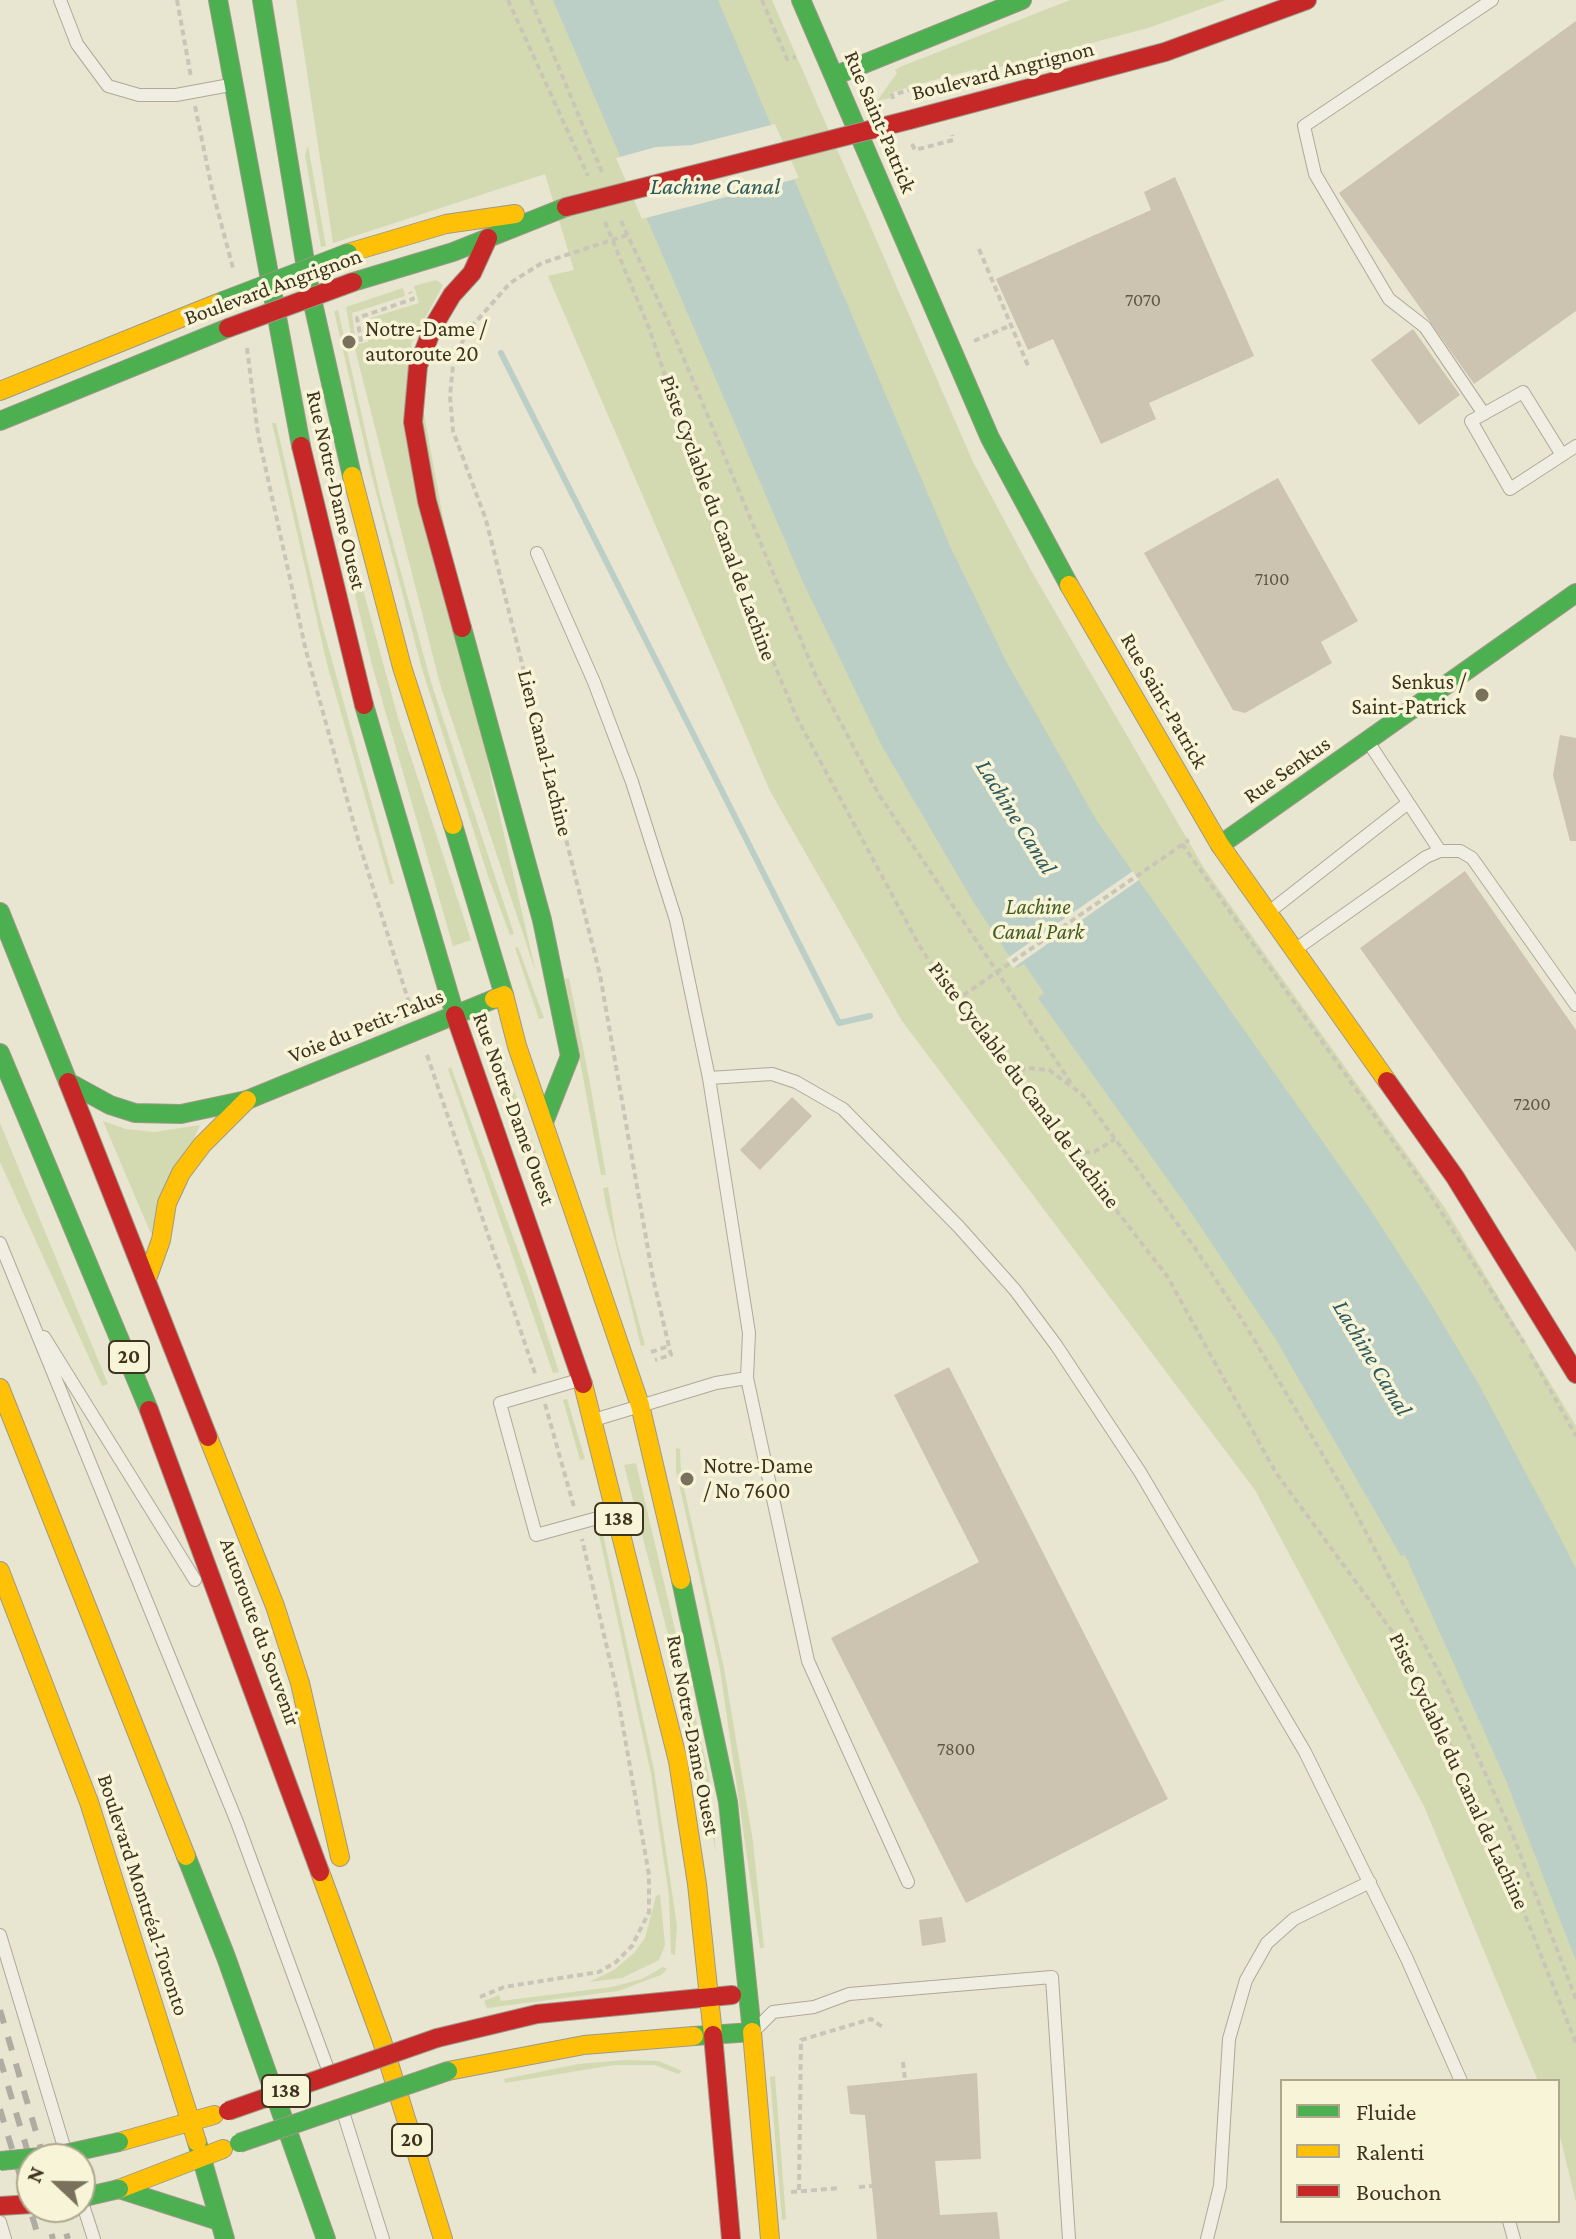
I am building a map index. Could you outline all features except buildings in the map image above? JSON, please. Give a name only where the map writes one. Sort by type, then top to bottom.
[{"type":"main road","name":"Rue Notre-Dame Ouest","points":[[218,0],[279,339],[327,564],[394,819],[455,1015],[582,1379],[678,1761],[710,1998],[731,2239]]},
{"type":"main road","name":"Rue Notre-Dame Ouest","points":[[262,0],[306,272],[355,492],[402,667],[486,928],[504,995],[640,1405],[673,1540],[728,1802],[749,1993],[770,2239]]},
{"type":"main road","name":"Rue Saint-Patrick","points":[[801,0],[1009,479],[1220,845],[1448,1166],[1576,1374]]},
{"type":"main road","points":[[834,76],[1022,0]]},
{"type":"main road","name":"Boulevard Angrignon","points":[[0,391],[348,253],[446,224],[566,207],[1153,56],[1307,0]]},
{"type":"main road","name":"Boulevard Angrignon","points":[[0,421],[228,328],[353,282],[453,252],[566,207]]},
{"type":"main road","points":[[488,238],[472,273],[452,295],[433,327],[418,366],[413,422],[427,501],[542,920],[570,1056],[544,1122]]},
{"type":"main road","name":"Rue Senkus","points":[[1220,845],[1576,593]]},
{"type":"main road","points":[[0,912],[280,1621],[300,1683],[382,2041]]},
{"type":"main road","name":"Voie du Petit-Talus","points":[[247,1100],[504,995]]},
{"type":"main road","name":"Autoroute du Souvenir","points":[[0,1053],[141,1385],[247,1665],[382,2041],[443,2239]]},
{"type":"main road","points":[[68,1082],[110,1105],[146,1115],[181,1114],[247,1100]]},
{"type":"main road","points":[[147,1279],[161,1240],[167,1203],[181,1173],[202,1145],[247,1100]]},
{"type":"main road","points":[[0,1388],[226,1957],[326,2239]]},
{"type":"main road","points":[[0,1427],[47,1510]]},
{"type":"main road","name":"Boulevard Montréal-Toronto","points":[[0,1571],[89,1802],[222,2230]]},
{"type":"main road","name":"138","points":[[0,2161],[60,2155],[119,2142],[228,2111],[437,2038],[550,2012],[749,1993]]},
{"type":"main road","points":[[96,2193],[128,2188],[200,2157],[448,2071],[584,2045],[752,2032]]},
{"type":"main road","points":[[128,2188],[222,2230]]},
{"type":"lane","points":[[60,0],[77,44],[108,86],[139,95],[176,95],[233,84]]},
{"type":"lane","points":[[1484,414],[1425,327],[1389,299],[1315,174],[1304,126],[1492,0]]},
{"type":"lane","points":[[1562,455],[1523,392],[1471,421],[1510,489],[1576,446]]},
{"type":"lane","points":[[537,553],[594,682],[632,782],[676,920],[709,1078],[749,1333],[747,1378],[808,1661],[908,1882]]},
{"type":"lane","points":[[1368,742],[1440,851]]},
{"type":"lane","points":[[1267,914],[1408,803]]},
{"type":"lane","points":[[1294,951],[1426,857],[1440,851],[1460,851],[1472,858],[1576,1005]]},
{"type":"lane","points":[[709,1078],[772,1074],[809,1089],[843,1109],[902,1167],[1015,1290],[1140,1472],[1241,1637],[1305,1752],[1370,1882],[1460,2079]]},
{"type":"lane","points":[[0,1243],[237,1822],[334,2086]]},
{"type":"lane","points":[[26,1307],[247,1665]]},
{"type":"lane","points":[[593,1419],[747,1378]]},
{"type":"lane","points":[[582,1379],[500,1403],[536,1535],[617,1513]]},
{"type":"lane","points":[[1207,2239],[1220,2186],[1229,2039],[1246,1980],[1267,1943],[1294,1919],[1370,1882]]},
{"type":"lane","points":[[0,1935],[63,2143]]},
{"type":"lane","points":[[752,2032],[773,2012],[814,2007],[869,1990],[1052,1977],[1069,2239]]},
{"type":"lane","points":[[749,1993],[773,2012]]},
{"type":"lane","points":[[339,2100],[383,2239]]},
{"type":"lane","points":[[0,2222],[5,2239]]},
{"type":"path","points":[[177,0],[191,79]]},
{"type":"path","points":[[508,0],[525,31],[591,185]]},
{"type":"path","points":[[531,0],[603,176]]},
{"type":"path","points":[[196,110],[233,270]]},
{"type":"path","name":"Piste Cyclable du Canal de Lachine","points":[[602,212],[649,328],[716,527],[777,677],[919,945],[955,1001],[1011,1076],[1167,1276],[1276,1473],[1403,1646],[1492,1832],[1576,2043]]},
{"type":"path","points":[[621,220],[672,330],[816,676],[878,793],[1071,1083],[1193,1245],[1246,1326],[1345,1492],[1483,1764],[1576,1999]]},
{"type":"path","name":"Lien Canal-Lachine","points":[[627,235],[534,268],[492,300],[477,317],[459,350],[450,381],[450,415],[457,447],[486,520],[586,914],[615,1050],[653,1278],[671,1355],[654,1361]]},
{"type":"path","points":[[979,249],[1008,314],[1011,332],[1016,332],[1029,368]]},
{"type":"path","points":[[349,342],[361,340],[357,318],[413,299],[410,293]]},
{"type":"path","points":[[969,343],[1009,326]]},
{"type":"path","points":[[247,342],[258,434],[299,622],[333,753],[407,1002]]},
{"type":"path","points":[[955,1001],[1184,842],[1426,1188],[1527,1349],[1576,1436]]},
{"type":"path","points":[[427,1054],[537,1379]]},
{"type":"path","points":[[1011,1076],[1033,1067],[1049,1070],[1071,1083]]},
{"type":"path","points":[[1073,1153],[1094,1152],[1115,1139]]},
{"type":"path","points":[[651,1352],[669,1346]]},
{"type":"path","points":[[543,1398],[575,1507]]},
{"type":"path","points":[[504,1987],[590,1975],[616,1962],[632,1946],[649,1912],[650,1888],[616,1687],[583,1540]]},
{"type":"path","points":[[799,2190],[799,2044],[805,2037],[871,2019],[884,2028]]},
{"type":"path","points":[[903,2062],[905,2080]]},
{"type":"path","points":[[859,2187],[872,2186]]},
{"type":"path","points":[[788,2192],[840,2188]]},
{"type":"green space","name":"Lachine Canal Park","points":[[296,0],[772,0],[973,462],[1032,572],[1204,868],[1445,1208],[1576,1426],[1576,2202],[1560,2136],[1560,2079],[1537,2079],[1424,1806],[1255,1490],[902,1021],[770,791],[548,276],[574,270],[545,174],[333,243]]},
{"type":"green space","points":[[1070,0],[1226,0],[1148,28],[978,73],[977,69],[930,81],[890,93],[890,98],[877,101],[897,73],[895,70],[900,67]]},
{"type":"green space","points":[[308,146],[326,246],[321,247],[305,155]]},
{"type":"green space","points":[[436,280],[443,285],[411,344],[491,778],[536,973],[440,684],[354,345],[368,342],[364,320],[419,303],[414,286]]},
{"type":"green space","points":[[403,288],[405,296],[352,313],[355,337],[351,335],[346,307]]},
{"type":"green space","points":[[338,310],[380,496],[431,682],[514,934],[510,935],[488,876],[422,669],[371,473],[334,311]]},
{"type":"green space","points":[[272,423],[276,423],[321,621],[394,884],[390,884],[327,664]]},
{"type":"green space","points":[[331,472],[398,718],[471,940],[453,946],[372,665],[326,474]]},
{"type":"green space","points":[[518,947],[544,1018],[539,1019],[515,948]]},
{"type":"green space","points":[[569,978],[606,1175],[601,1175],[565,979]]},
{"type":"green space","points":[[500,1051],[540,1163],[535,1164],[489,1056]]},
{"type":"green space","points":[[451,1067],[559,1372],[553,1373],[448,1069]]},
{"type":"green space","points":[[103,1121],[126,1129],[154,1132],[200,1125],[151,1234]]},
{"type":"green space","points":[[0,1123],[108,1384],[102,1386],[0,1162]]},
{"type":"green space","points":[[608,1187],[617,1242],[645,1345],[641,1346],[606,1205],[603,1188]]},
{"type":"green space","points":[[567,1399],[585,1459],[580,1460],[563,1400]]},
{"type":"green space","points":[[676,1448],[680,1449],[681,1475],[724,1668],[753,1842],[764,1948],[760,1948],[720,1669],[676,1470]]},
{"type":"green space","points":[[636,1463],[709,1775],[716,1854],[709,1815],[711,1807],[698,1750],[624,1465]]},
{"type":"green space","points":[[603,1534],[654,1770],[677,1926],[675,1955],[671,1954],[669,1896],[651,1774],[599,1535]]},
{"type":"green space","points":[[660,1894],[665,1945],[659,1960],[622,1978],[589,1982],[614,1970],[635,1952],[645,1938],[656,1896]]},
{"type":"green space","points":[[663,1967],[667,1969],[661,1975],[618,1991],[487,2008],[484,2001],[499,1995],[501,2001],[612,1987],[642,1979]]},
{"type":"green space","points":[[659,2061],[682,2071],[678,2074],[655,2065],[614,2065],[505,2083],[504,2079],[579,2064]]},
{"type":"green space","points":[[775,2076],[786,2219],[782,2220],[770,2077]]},
{"type":"water","name":"Lachine Canal","points":[[553,0],[718,0],[950,546],[1006,661],[1097,821],[1368,1206],[1428,1299],[1477,1381],[1562,1541],[1576,1569],[1576,1961],[1505,1778],[1405,1555],[1401,1556],[1275,1338],[1186,1205],[1038,998],[1044,993],[1024,964],[1017,968],[974,903],[882,746],[802,580]]},
{"type":"pier","points":[[775,124],[799,178],[642,219],[616,158],[656,147],[692,145]]},
{"type":"pier","points":[[1133,871],[1139,880],[1013,968],[1006,959]]},
{"type":"waterway","points":[[501,353],[839,1023],[870,1016]]},
{"type":"railway","points":[[0,2010],[39,2143]]},
{"type":"railway","points":[[0,2059],[25,2143]]},
{"type":"railway","points":[[0,2109],[39,2239]]},
{"type":"railway","points":[[48,2223],[53,2239]]},
{"type":"railway","points":[[63,2223],[68,2239]]},
{"type":"traffic: fast","points":[[218,0],[301,446]]},
{"type":"traffic: fast","points":[[262,0],[309,286],[352,476]]},
{"type":"traffic: fast","points":[[801,0],[990,438],[1069,585]]},
{"type":"traffic: fast","points":[[834,76],[1022,0]]},
{"type":"traffic: fast","points":[[353,282],[453,252],[566,207]]},
{"type":"traffic: fast","points":[[223,301],[348,253]]},
{"type":"traffic: fast","points":[[0,421],[228,328]]},
{"type":"traffic: fast","points":[[1220,845],[1576,593]]},
{"type":"traffic: fast","points":[[462,628],[542,920],[570,1056],[544,1122]]},
{"type":"traffic: fast","points":[[364,705],[455,1015]]},
{"type":"traffic: fast","points":[[453,825],[504,995]]},
{"type":"traffic: fast","points":[[0,912],[68,1082]]},
{"type":"traffic: fast","points":[[68,1082],[110,1105],[135,1113],[181,1114],[247,1100],[494,999]]},
{"type":"traffic: fast","points":[[0,1053],[149,1410]]},
{"type":"traffic: fast","points":[[681,1580],[728,1802],[752,2032],[694,2036]]},
{"type":"traffic: fast","points":[[186,1856],[226,1957],[326,2239]]},
{"type":"traffic: fast","points":[[239,2143],[448,2071]]},
{"type":"traffic: fast","points":[[0,2161],[60,2155],[119,2142]]},
{"type":"traffic: fast","points":[[197,2142],[225,2239]]},
{"type":"traffic: fast","points":[[119,2189],[219,2221]]},
{"type":"traffic: fast","points":[[96,2194],[119,2189]]},
{"type":"traffic: slow","points":[[348,253],[446,224],[515,214]]},
{"type":"traffic: slow","points":[[0,391],[223,301]]},
{"type":"traffic: slow","points":[[352,476],[402,667],[453,825]]},
{"type":"traffic: slow","points":[[1069,585],[1220,845],[1387,1081]]},
{"type":"traffic: slow","points":[[494,999],[504,995],[517,1046],[640,1405],[681,1580]]},
{"type":"traffic: slow","points":[[147,1279],[161,1240],[167,1203],[181,1173],[202,1145],[247,1100]]},
{"type":"traffic: slow","points":[[583,1384],[678,1761],[697,1884],[713,2035]]},
{"type":"traffic: slow","points":[[0,1388],[186,1856]]},
{"type":"traffic: slow","points":[[208,1437],[275,1606],[300,1683],[340,1857]]},
{"type":"traffic: slow","points":[[0,1571],[89,1802],[197,2142]]},
{"type":"traffic: slow","points":[[320,1872],[382,2041],[443,2239]]},
{"type":"traffic: slow","points":[[752,2032],[770,2239]]},
{"type":"traffic: slow","points":[[448,2071],[584,2045],[694,2036]]},
{"type":"traffic: slow","points":[[119,2142],[214,2115]]},
{"type":"traffic: slow","points":[[119,2189],[223,2149]]},
{"type":"traffic: jam","points":[[909,120],[1165,52],[1307,0]]},
{"type":"traffic: jam","points":[[566,207],[909,120]]},
{"type":"traffic: jam","points":[[462,628],[427,501],[413,422],[418,366],[433,327],[452,295],[472,273],[488,238]]},
{"type":"traffic: jam","points":[[228,328],[353,282]]},
{"type":"traffic: jam","points":[[301,446],[364,705]]},
{"type":"traffic: jam","points":[[455,1015],[583,1384]]},
{"type":"traffic: jam","points":[[1387,1081],[1455,1177],[1576,1374]]},
{"type":"traffic: jam","points":[[68,1082],[208,1437]]},
{"type":"traffic: jam","points":[[149,1410],[320,1872]]},
{"type":"traffic: jam","points":[[437,2038],[537,2014],[732,1995]]},
{"type":"traffic: jam","points":[[713,2035],[731,2239]]},
{"type":"traffic: jam","points":[[228,2111],[437,2038]]},
{"type":"traffic: jam","points":[[0,2206],[16,2205]]},
{"type":"place","name":"Notre-Dame / autoroute 20","points":[[349,342]]},
{"type":"place","name":"Senkus / Saint-Patrick","points":[[1482,695]]},
{"type":"place","name":"Notre-Dame / No 7600","points":[[687,1479]]}]
